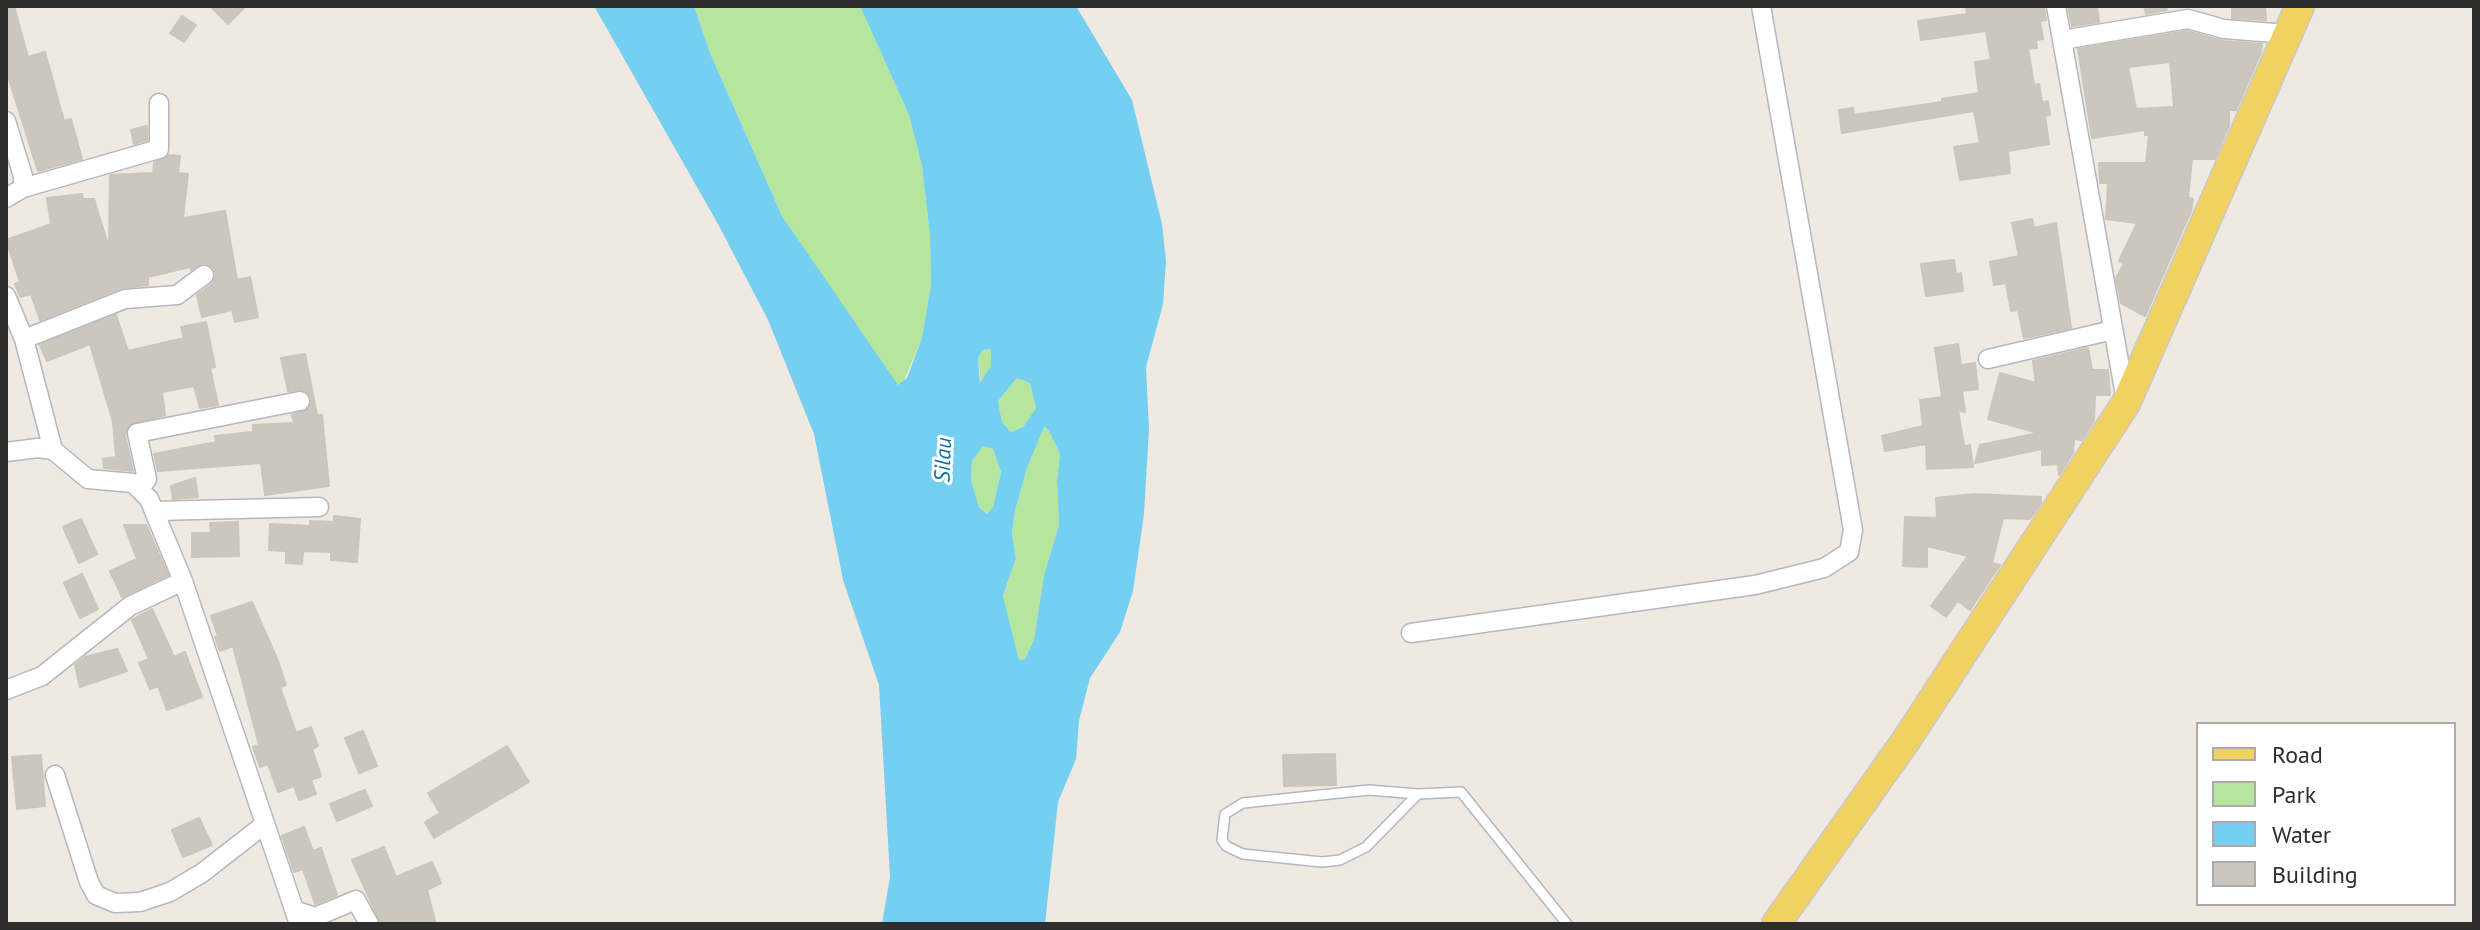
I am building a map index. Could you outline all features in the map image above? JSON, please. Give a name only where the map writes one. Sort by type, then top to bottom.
[{"type":"main road","points":[[1776,924],[1907,739],[2126,403],[2300,6]]},
{"type":"street","points":[[1411,633],[1755,585],[1824,568],[1849,552],[1853,530],[1761,6]]},
{"type":"street","points":[[2056,6],[2126,403]]},
{"type":"street","points":[[2062,40],[2188,19],[2224,29],[2287,34]]},
{"type":"street","points":[[6,198],[23,188],[159,149],[159,103]]},
{"type":"street","points":[[6,121],[23,176],[23,188]]},
{"type":"street","points":[[24,339],[125,299],[177,295],[204,275]]},
{"type":"street","points":[[6,296],[24,339],[53,450]]},
{"type":"street","points":[[1988,359],[2113,330]]},
{"type":"street","points":[[140,489],[147,479],[137,433],[300,401]]},
{"type":"street","points":[[6,452],[38,448],[53,450],[88,479],[133,483],[140,489],[155,511],[183,581],[297,917],[315,917],[356,900],[369,924]]},
{"type":"street","points":[[155,511],[319,507]]},
{"type":"street","points":[[6,690],[42,676],[130,606],[183,581]]},
{"type":"street","points":[[55,775],[89,882],[96,895],[115,903],[140,902],[170,892],[202,873],[265,824]]},
{"type":"lane","points":[[1418,794],[1366,847],[1340,860],[1322,862],[1243,854],[1226,846],[1222,840],[1225,814],[1243,803],[1369,790],[1418,794],[1451,790],[1468,797],[1567,924]]},
{"type":"green space","points":[[694,6],[860,6],[909,115],[922,166],[930,236],[931,284],[922,338],[903,383],[897,385],[892,380],[782,216],[710,53]]},
{"type":"green space","points":[[991,349],[991,366],[981,383],[978,358],[983,350]]},
{"type":"green space","points":[[1017,378],[1030,383],[1036,408],[1023,427],[1011,432],[1002,422],[998,401]]},
{"type":"green space","points":[[1043,427],[1049,431],[1060,454],[1057,481],[1059,525],[1044,575],[1034,640],[1025,659],[1019,660],[1003,597],[1016,558],[1012,534],[1015,511]]},
{"type":"green space","points":[[983,446],[993,449],[1001,472],[993,507],[988,514],[979,507],[971,480],[972,461]]},
{"type":"water","name":"Silau","points":[[594,6],[694,6],[710,53],[782,216],[898,385],[907,378],[922,338],[931,284],[930,236],[922,166],[909,115],[860,6],[1076,6],[1132,100],[1162,224],[1166,261],[1163,304],[1146,367],[1149,429],[1144,514],[1133,591],[1120,632],[1090,678],[1079,721],[1076,759],[1058,802],[1045,924],[882,924],[890,877],[879,685],[843,580],[814,434],[768,320],[718,224]],"holes":[[[991,349],[991,366],[980,383],[978,358],[983,350]],[[1017,378],[1030,383],[1036,408],[1023,427],[1011,432],[1002,422],[998,401]],[[1044,427],[1060,454],[1057,481],[1059,525],[1044,575],[1034,640],[1025,659],[1019,660],[1003,596],[1016,558],[1012,534],[1027,468]],[[983,446],[993,449],[1001,472],[993,507],[987,514],[979,507],[971,480],[972,461]]]},
{"type":"building","points":[[6,6],[14,6],[28,57],[45,52],[64,121],[71,119],[82,159],[38,171],[6,70]]},
{"type":"building","points":[[210,6],[246,6],[228,24]]},
{"type":"building","points":[[1966,6],[2044,6],[2046,20],[2040,21],[2043,39],[2036,40],[2037,48],[2028,49],[2034,85],[2039,84],[2042,102],[2048,101],[2050,115],[2045,116],[2049,144],[2008,151],[2010,173],[1960,180],[1954,147],[1980,143],[1974,111],[1842,133],[1839,110],[1853,108],[1854,115],[1942,102],[1942,99],[1979,93],[1975,62],[1991,60],[1986,31],[1921,40],[1918,21],[1967,14]]},
{"type":"building","points":[[2068,6],[2097,6],[2099,22],[2072,26]]},
{"type":"building","points":[[2144,6],[2166,6],[2167,10],[2146,14]]},
{"type":"building","points":[[2232,6],[2265,6],[2266,20],[2232,18]]},
{"type":"building","points":[[182,16],[196,25],[184,42],[170,33]]},
{"type":"building","points":[[2187,31],[2223,41],[2262,44],[2236,110],[2229,110],[2229,125],[2215,159],[2192,159],[2188,198],[2193,199],[2191,211],[2145,316],[2121,303],[2116,278],[2124,264],[2119,261],[2137,223],[2106,219],[2108,183],[2100,183],[2099,163],[2146,163],[2149,135],[2145,135],[2145,130],[2092,138],[2078,49]],"holes":[[[2170,62],[2174,107],[2136,109],[2128,67]]]},
{"type":"building","points":[[147,126],[147,140],[134,144],[131,130]]},
{"type":"building","points":[[169,155],[180,156],[178,173],[188,174],[183,218],[225,211],[237,280],[250,277],[258,317],[235,322],[232,310],[202,317],[197,295],[212,284],[216,274],[213,267],[203,263],[191,270],[190,267],[148,277],[148,285],[121,288],[40,320],[31,294],[20,297],[15,284],[20,282],[6,240],[51,224],[47,198],[82,194],[83,199],[94,199],[109,248],[110,175],[153,173],[154,163]]},
{"type":"building","points":[[2032,219],[2034,228],[2056,223],[2071,328],[2024,338],[2018,310],[2011,311],[2006,283],[1994,285],[1990,262],[2019,256],[2012,223]]},
{"type":"building","points":[[1954,260],[1956,274],[1961,273],[1963,291],[1926,296],[1921,264]]},
{"type":"building","points":[[116,315],[128,351],[184,338],[181,327],[206,322],[215,367],[210,368],[218,405],[200,408],[194,386],[162,392],[165,415],[129,425],[125,435],[133,471],[104,468],[103,459],[116,457],[113,422],[90,344],[47,361],[40,345]]},
{"type":"building","points":[[1958,344],[1961,365],[1975,363],[1978,389],[1962,391],[1965,412],[1958,410],[1964,446],[1970,445],[1973,467],[1927,469],[1926,444],[1885,451],[1882,436],[1923,426],[1920,400],[1942,397],[1935,348]]},
{"type":"building","points":[[2088,348],[2092,370],[2108,370],[2110,395],[2095,395],[2094,421],[2082,440],[2074,439],[2073,453],[2059,475],[2058,464],[2042,465],[2042,449],[1975,463],[1980,445],[2038,433],[1988,419],[2000,373],[2036,383],[2033,361]]},
{"type":"building","points":[[305,354],[317,415],[322,415],[329,486],[265,495],[261,463],[158,471],[154,454],[216,442],[215,436],[253,432],[253,425],[294,423],[292,415],[307,410],[312,399],[305,390],[288,391],[281,358]]},
{"type":"building","points":[[195,478],[198,497],[173,499],[171,486]]},
{"type":"building","points":[[1974,494],[2041,497],[2041,503],[2030,519],[2003,518],[1992,563],[2000,565],[1970,610],[1958,601],[1946,617],[1931,606],[1968,556],[1927,546],[1927,567],[1903,566],[1905,517],[1937,518],[1936,498]]},
{"type":"building","points":[[334,516],[360,519],[357,562],[331,560],[331,552],[303,551],[302,564],[286,563],[286,551],[269,550],[270,524],[310,526],[310,521],[334,522]]},
{"type":"building","points":[[81,519],[97,554],[79,563],[63,527]]},
{"type":"building","points":[[238,522],[239,556],[192,557],[192,533],[211,533],[210,523]]},
{"type":"building","points":[[124,525],[146,525],[168,575],[122,597],[110,571],[137,559]]},
{"type":"building","points":[[82,574],[98,609],[80,618],[64,583]]},
{"type":"building","points":[[252,602],[278,661],[286,685],[280,687],[296,733],[311,727],[318,746],[312,749],[321,776],[311,780],[316,794],[299,800],[294,786],[278,792],[268,764],[260,767],[253,747],[259,745],[233,646],[220,651],[215,637],[218,636],[211,616]]},
{"type":"building","points":[[152,609],[174,657],[185,652],[202,697],[167,710],[158,686],[150,689],[139,663],[149,659],[132,620]]},
{"type":"building","points":[[117,649],[127,671],[80,687],[75,665],[85,657]]},
{"type":"building","points":[[363,731],[377,766],[359,773],[345,738]]},
{"type":"building","points":[[507,746],[529,782],[434,838],[425,822],[440,813],[428,793]]},
{"type":"building","points":[[1335,754],[1336,785],[1284,786],[1283,755]]},
{"type":"building","points":[[41,755],[45,806],[17,809],[12,757]]},
{"type":"building","points":[[365,790],[372,806],[337,821],[330,804]]},
{"type":"building","points":[[199,818],[212,845],[183,857],[172,830]]},
{"type":"building","points":[[304,827],[313,851],[321,848],[337,895],[315,904],[303,869],[294,872],[282,836]]},
{"type":"building","points":[[384,847],[396,877],[432,862],[441,883],[427,890],[436,924],[381,924],[352,860]]}]
